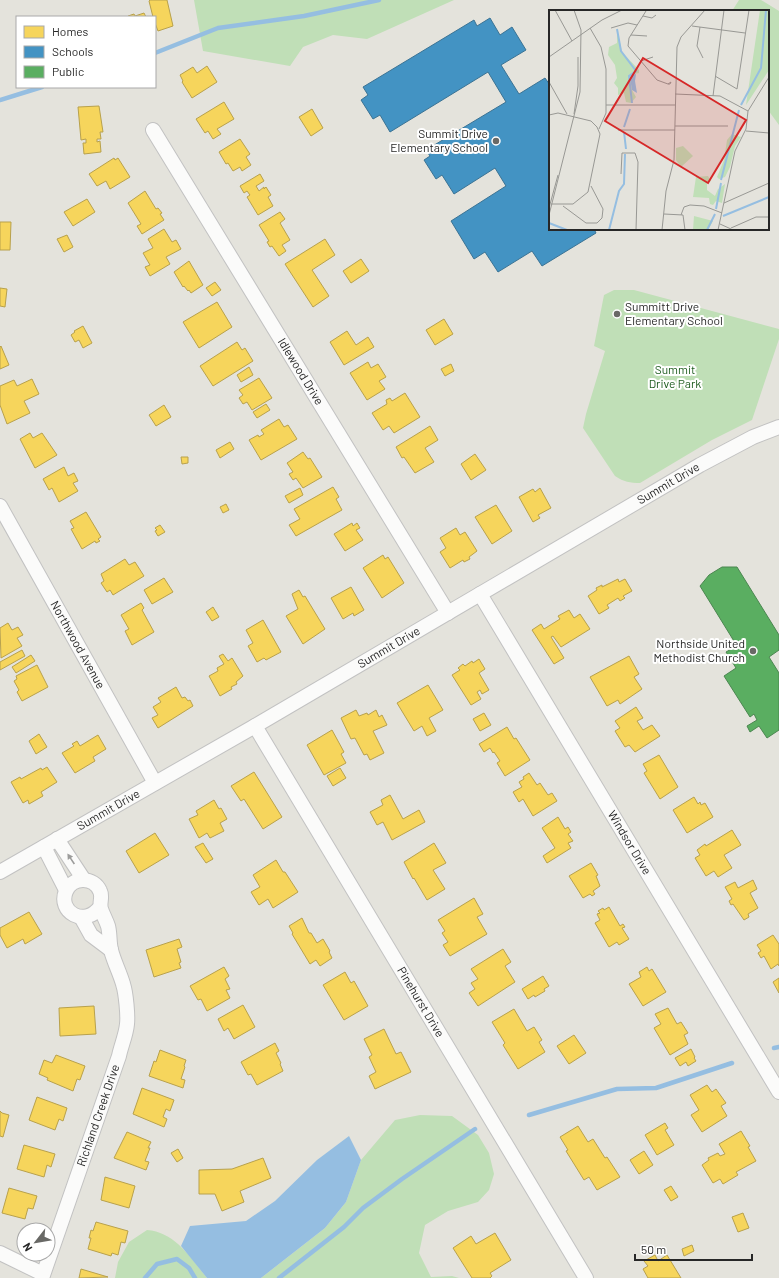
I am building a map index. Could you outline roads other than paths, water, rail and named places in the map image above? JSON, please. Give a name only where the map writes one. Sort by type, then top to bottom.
[{"type":"street","name":"Idlewood Drive","points":[[153,130],[448,613]]},
{"type":"street","name":"Summit Drive","points":[[0,872],[256,726],[708,461],[753,437],[779,427]]},
{"type":"street","name":"Northwood Avenue","points":[[0,506],[155,783]]},
{"type":"street","name":"Windsor Drive","points":[[480,594],[779,1092]]},
{"type":"street","name":"Pinehurst Drive","points":[[256,726],[586,1278]]},
{"type":"street","name":"Richland Creek Drive","points":[[42,1276],[119,1056],[127,1024],[124,985],[111,950],[108,926],[100,907],[102,900],[101,892],[97,886],[84,880],[57,839]]},
{"type":"street","points":[[44,847],[66,890]]},
{"type":"street","points":[[84,880],[71,884],[66,890],[64,897],[65,904],[74,915],[81,917],[96,913],[100,907]]},
{"type":"street","points":[[81,917],[91,935],[111,950]]},
{"type":"street","points":[[0,1253],[42,1276]]},
{"type":"water","points":[[349,1136],[361,1160],[346,1202],[325,1228],[261,1278],[207,1278],[181,1246],[190,1226],[246,1221],[275,1201],[317,1160]]},
{"type":"waterway","points":[[156,53],[218,28],[304,16],[379,0]]},
{"type":"waterway","points":[[0,100],[39,88]]},
{"type":"waterway","points":[[774,1048],[779,1047]]},
{"type":"waterway","points":[[529,1115],[617,1089],[656,1088],[732,1063]]},
{"type":"waterway","points":[[279,1278],[344,1227],[363,1208],[402,1179],[475,1129]]},
{"type":"waterway","points":[[145,1278],[157,1264],[177,1259],[189,1268],[195,1278]]},
{"type":"place","name":"Summit Drive Elementary School","points":[[496,141]]},
{"type":"place","name":"Summitt Drive Elementary School","points":[[617,314]]},
{"type":"place","name":"Northside United Methodist Church","points":[[753,651]]},
{"type":"park label","name":"Summit Drive Park","points":[[675,377]]}]
